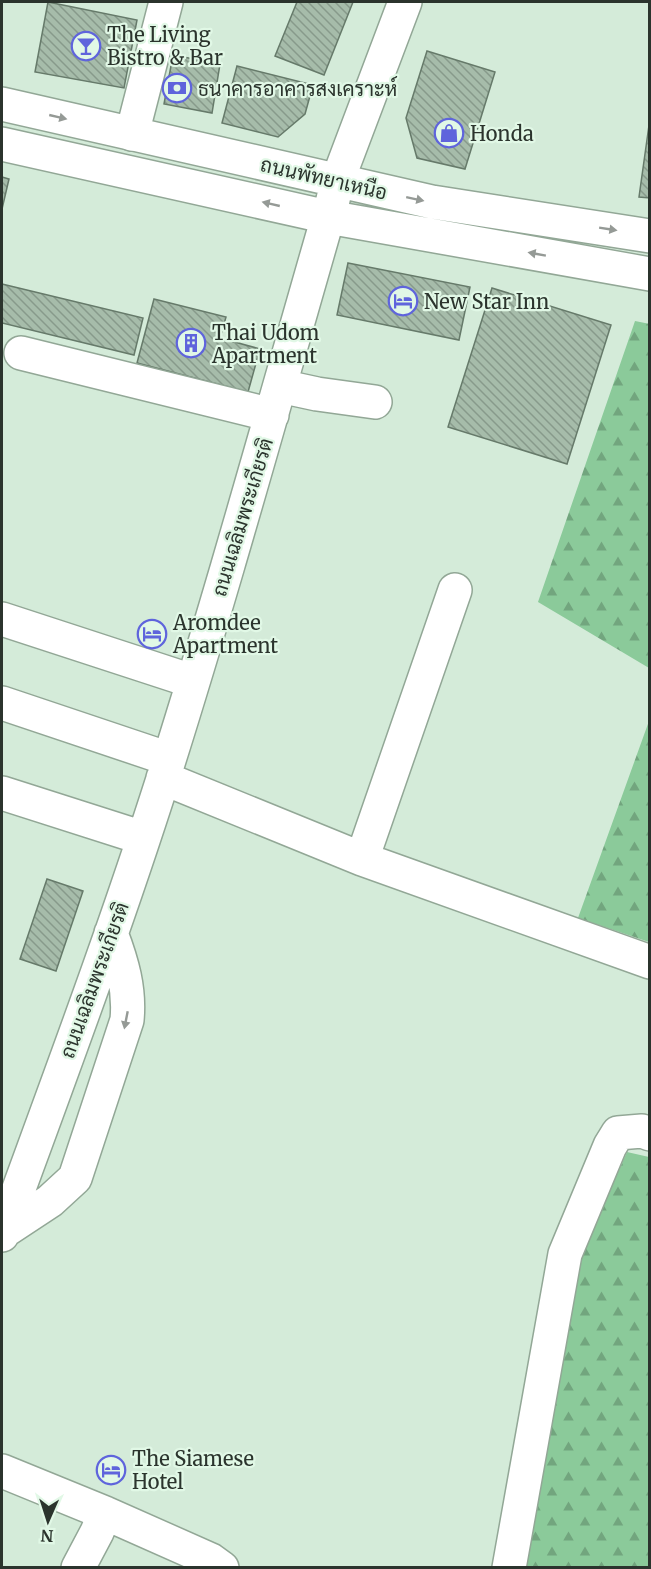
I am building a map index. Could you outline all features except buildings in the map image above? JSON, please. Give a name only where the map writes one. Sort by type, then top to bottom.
[{"type":"street","points":[[132,134],[166,2]]},
{"type":"street","name":"ถนนเฉลิมพระเกียรติ","points":[[2,1234],[111,933],[166,769],[276,400],[337,182],[405,2]]},
{"type":"street","name":"ถนนพัทยาเหนือ","points":[[2,104],[432,202],[650,236]]},
{"type":"street","name":"ถนนพัทยาเหนือ","points":[[2,144],[328,217],[650,274]]},
{"type":"street","points":[[21,353],[276,400],[317,394],[375,402]]},
{"type":"street","points":[[362,859],[455,590]]},
{"type":"street","points":[[2,619],[192,681]]},
{"type":"street","points":[[2,703],[166,769],[362,859],[650,962]]},
{"type":"street","points":[[2,793],[143,838]]},
{"type":"street","points":[[2,1234],[50,1201],[75,1178],[127,1020],[129,1000],[122,962],[111,933]]},
{"type":"street","points":[[509,1568],[565,1254],[610,1146],[618,1133],[642,1131],[650,1134]]},
{"type":"street","points":[[2,1471],[105,1513],[211,1560],[222,1568]]},
{"type":"street","points":[[78,1568],[105,1513]]},
{"type":"green space","points":[[635,321],[650,324],[649,668],[538,602]]},
{"type":"green space","points":[[649,721],[649,942],[578,918]]},
{"type":"green space","points":[[627,1152],[649,1157],[649,1567],[523,1568],[578,1261]]},
{"type":"place","name":"The Living Bistro & Bar","points":[[86,46]]},
{"type":"place","name":"ธนาคารอาคารสงเคราะห์","points":[[177,88]]},
{"type":"place","name":"Honda","points":[[449,133]]},
{"type":"place","name":"New Star Inn","points":[[403,301]]},
{"type":"place","name":"Thai Udom Apartment","points":[[191,343]]},
{"type":"place","name":"Aromdee Apartment","points":[[152,634]]},
{"type":"place","name":"The Siamese Hotel","points":[[111,1470]]}]
